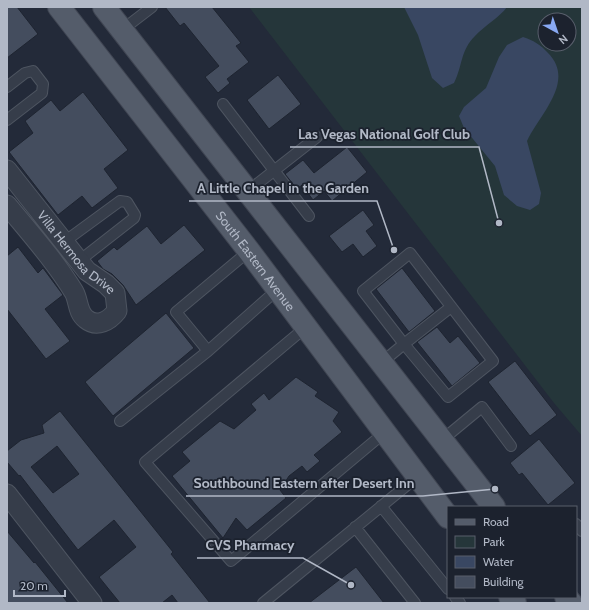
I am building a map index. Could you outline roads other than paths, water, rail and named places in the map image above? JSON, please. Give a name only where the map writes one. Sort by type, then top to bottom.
[{"type":"main road","name":"South Eastern Avenue","points":[[59,7],[278,289],[447,516]]},
{"type":"main road","points":[[104,7],[493,506]]},
{"type":"street","name":"Villa Hermosa Drive","points":[[7,170],[86,271],[106,284],[115,293],[117,302],[116,311],[104,323],[94,323],[86,320],[79,312],[77,297],[55,264],[7,205]]},
{"type":"street","points":[[7,494],[92,603]]},
{"type":"lane","points":[[122,30],[152,7]]},
{"type":"lane","points":[[7,87],[24,73],[33,72],[43,84],[42,93],[7,120]]},
{"type":"lane","points":[[223,104],[310,216]]},
{"type":"lane","points":[[248,191],[317,137]]},
{"type":"lane","points":[[55,264],[71,252],[134,218],[134,211],[127,202],[120,201],[71,252]]},
{"type":"lane","points":[[208,351],[176,312],[249,251]]},
{"type":"lane","points":[[410,253],[493,361],[448,397],[404,344],[363,291],[410,253]]},
{"type":"lane","points":[[120,422],[208,351],[278,289]]},
{"type":"lane","points":[[381,363],[451,307]]},
{"type":"lane","points":[[306,327],[145,462],[231,561],[384,433]]},
{"type":"lane","points":[[442,440],[482,407],[511,446]]},
{"type":"lane","points":[[263,603],[417,477]]},
{"type":"lane","points":[[381,506],[447,588]]},
{"type":"lane","points":[[355,527],[415,603]]},
{"type":"water","points":[[404,7],[507,7],[470,42],[464,53],[454,83],[443,88],[432,78],[418,35]]},
{"type":"water","points":[[523,37],[537,43],[537,52],[548,53],[556,64],[558,75],[557,86],[553,97],[527,141],[541,193],[539,204],[530,210],[517,206],[504,195],[495,166],[464,128],[459,116],[464,107],[486,88],[499,57],[507,45]]},
{"type":"place","name":"Las Vegas National Golf Club","points":[[499,223]]},
{"type":"place","name":"A Little Chapel in the Garden","points":[[394,250]]},
{"type":"place","name":"Southbound Eastern after Desert Inn","points":[[495,489]]},
{"type":"place","name":"CVS Pharmacy","points":[[351,585]]}]
